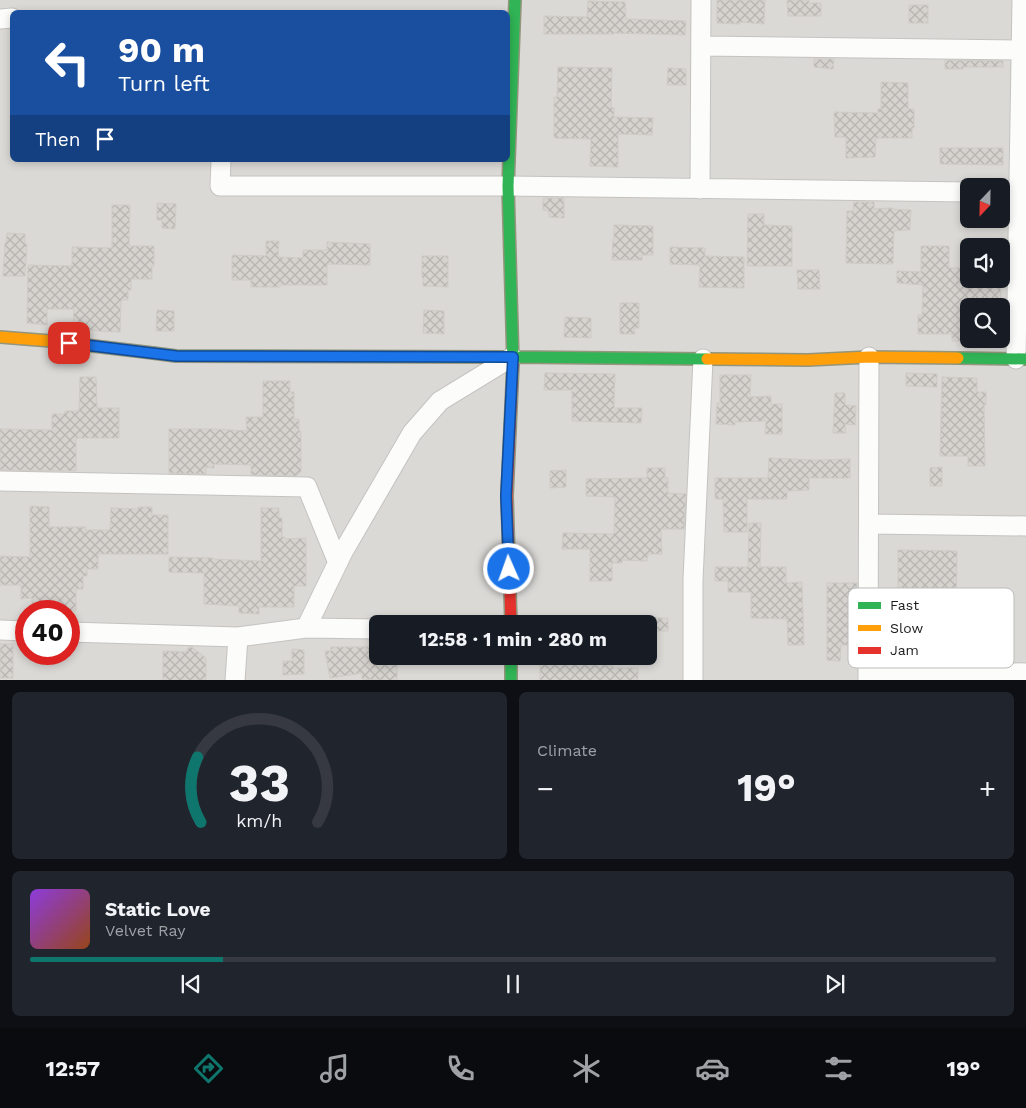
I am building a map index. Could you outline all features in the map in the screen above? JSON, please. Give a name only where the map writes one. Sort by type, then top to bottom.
[{"type":"street","points":[[510,79],[511,25],[515,0]]},
{"type":"street","points":[[700,189],[701,0]]},
{"type":"street","points":[[0,337],[176,356],[808,360],[869,357],[1021,359],[1016,192],[1022,0]]},
{"type":"street","points":[[701,46],[1021,50]]},
{"type":"street","points":[[221,162],[220,186],[508,186],[960,192]]},
{"type":"street","points":[[508,162],[513,357],[506,496],[511,615]]},
{"type":"street","points":[[306,628],[343,552],[412,433],[440,400],[513,357]]},
{"type":"street","points":[[868,588],[869,357]]},
{"type":"street","points":[[693,680],[693,580],[703,359]]},
{"type":"street","points":[[0,481],[307,487],[338,563]]},
{"type":"street","points":[[868,524],[1026,526]]},
{"type":"street","points":[[80,632],[238,637],[306,628],[369,629]]},
{"type":"street","points":[[0,630],[15,631]]},
{"type":"street","points":[[235,680],[238,637]]},
{"type":"street","points":[[511,665],[511,680]]},
{"type":"street","points":[[868,676],[1026,672]]},
{"type":"shaded area","points":[[0,0],[1026,0],[1026,680],[0,680]]},
{"type":"building","points":[[717,0],[765,0],[764,24],[717,23]]},
{"type":"building","points":[[787,0],[809,0],[809,3],[821,3],[821,16],[788,16]]},
{"type":"building","points":[[588,1],[625,2],[626,19],[686,21],[685,35],[544,34],[544,16],[587,17]]},
{"type":"building","points":[[909,5],[928,5],[928,23],[909,23]]},
{"type":"building","points":[[814,59],[834,59],[833,69],[814,67]]},
{"type":"building","points":[[945,60],[1003,61],[1003,67],[945,69]]},
{"type":"building","points":[[558,67],[612,68],[611,107],[614,108],[614,117],[653,118],[652,135],[618,134],[618,167],[590,166],[591,139],[554,138],[554,97],[557,97]]},
{"type":"building","points":[[668,68],[686,69],[686,85],[667,85]]},
{"type":"building","points":[[881,82],[908,83],[908,109],[914,109],[912,138],[876,138],[875,157],[846,158],[846,137],[835,137],[834,112],[878,113],[878,109],[881,109]]},
{"type":"building","points":[[940,148],[1003,148],[1003,165],[940,164]]},
{"type":"building","points":[[543,198],[564,198],[564,218],[549,217],[549,211],[543,210]]},
{"type":"building","points":[[854,202],[874,202],[874,209],[911,210],[910,230],[894,231],[893,264],[846,263],[847,211],[853,211]]},
{"type":"building","points":[[157,203],[176,204],[175,229],[162,228],[162,220],[157,220]]},
{"type":"building","points":[[112,205],[130,205],[129,246],[154,246],[152,279],[131,279],[131,290],[128,290],[128,300],[121,300],[120,332],[73,328],[74,309],[47,309],[47,325],[27,323],[28,265],[72,266],[72,247],[112,248]]},
{"type":"building","points":[[748,214],[764,214],[764,225],[792,226],[792,266],[747,266]]},
{"type":"building","points":[[614,225],[653,226],[653,255],[642,255],[642,260],[612,260]]},
{"type":"building","points":[[7,233],[25,234],[25,244],[27,244],[25,276],[3,276]]},
{"type":"building","points":[[266,241],[279,241],[278,257],[303,258],[303,250],[327,250],[327,242],[370,244],[370,265],[327,264],[327,285],[251,287],[251,280],[232,280],[232,255],[266,256]]},
{"type":"building","points":[[921,246],[949,246],[949,268],[960,268],[960,288],[1000,288],[1001,298],[960,298],[960,341],[952,341],[952,334],[918,334],[918,315],[922,315],[923,285],[897,283],[897,271],[921,272]]},
{"type":"building","points":[[670,247],[705,248],[705,256],[744,257],[744,288],[699,287],[700,265],[670,264]]},
{"type":"building","points":[[422,256],[448,256],[448,287],[423,286]]},
{"type":"building","points":[[797,270],[819,270],[820,289],[798,289]]},
{"type":"building","points":[[620,303],[639,303],[639,328],[634,328],[635,334],[620,334]]},
{"type":"building","points":[[157,310],[174,311],[174,331],[156,331]]},
{"type":"building","points":[[424,310],[444,311],[444,334],[423,333]]},
{"type":"building","points":[[565,317],[591,318],[591,338],[564,337]]},
{"type":"building","points":[[545,373],[615,374],[614,408],[642,408],[641,423],[572,421],[572,390],[544,390]]},
{"type":"building","points":[[906,373],[937,374],[937,387],[906,386]]},
{"type":"building","points":[[720,375],[751,375],[750,397],[771,396],[771,404],[782,404],[782,434],[765,434],[766,421],[735,422],[735,425],[716,424],[717,403],[720,403]]},
{"type":"building","points":[[80,377],[96,377],[97,408],[119,408],[119,438],[76,438],[76,471],[0,470],[0,429],[52,430],[52,414],[64,414],[65,411],[79,411]]},
{"type":"building","points":[[942,377],[977,378],[977,392],[986,392],[986,405],[984,405],[985,466],[968,466],[968,456],[940,456]]},
{"type":"building","points":[[263,381],[290,381],[290,392],[294,392],[294,419],[299,419],[299,431],[301,431],[301,472],[296,476],[251,475],[251,465],[214,464],[214,468],[206,467],[206,474],[169,473],[169,429],[247,431],[246,417],[263,417]]},
{"type":"building","points":[[835,393],[845,393],[845,405],[856,406],[855,425],[845,424],[846,433],[833,433]]},
{"type":"building","points":[[769,458],[850,459],[850,478],[809,478],[809,490],[787,491],[787,499],[747,499],[747,532],[724,532],[723,499],[715,499],[715,478],[768,478]]},
{"type":"building","points":[[942,467],[942,486],[930,486],[930,468]]},
{"type":"building","points":[[647,468],[665,468],[665,478],[668,478],[668,493],[686,494],[684,529],[661,529],[662,554],[648,554],[647,561],[622,560],[622,563],[612,563],[612,581],[590,581],[590,549],[562,549],[563,533],[614,534],[615,497],[586,496],[586,479],[647,478]]},
{"type":"building","points":[[566,470],[566,487],[550,488],[550,471]]},
{"type":"building","points":[[30,506],[49,507],[49,527],[86,527],[85,530],[110,530],[111,508],[138,509],[138,507],[152,507],[152,515],[168,515],[168,554],[98,554],[98,569],[87,569],[87,576],[83,576],[83,589],[76,589],[76,600],[21,599],[21,585],[0,585],[0,556],[30,557]]},
{"type":"building","points":[[261,508],[279,508],[279,518],[282,518],[282,537],[285,537],[285,539],[306,538],[306,586],[294,586],[294,607],[259,607],[259,614],[239,613],[239,606],[204,604],[204,573],[169,572],[169,557],[261,561]]},
{"type":"building","points":[[749,523],[761,523],[760,567],[786,567],[786,583],[802,582],[804,645],[788,645],[787,619],[751,618],[751,592],[728,592],[728,581],[715,581],[715,567],[748,567]]},
{"type":"building","points":[[898,550],[957,551],[957,588],[898,588]]},
{"type":"building","points":[[827,583],[857,583],[857,588],[848,588],[848,645],[841,645],[840,661],[827,660]]},
{"type":"building","points":[[657,618],[668,618],[668,631],[657,631]]},
{"type":"building","points":[[0,644],[13,644],[13,678],[0,678]]},
{"type":"building","points":[[189,647],[192,647],[206,658],[206,680],[163,680],[163,651],[186,652]]},
{"type":"building","points":[[331,647],[369,647],[369,665],[397,665],[397,680],[362,679],[362,673],[330,678],[325,651],[331,651]]},
{"type":"building","points":[[292,649],[304,650],[304,674],[283,675],[283,661],[292,661]]},
{"type":"building","points":[[540,665],[613,665],[613,668],[638,668],[638,680],[540,680]]},
{"type":"traffic: fast","points":[[510,133],[515,0]]},
{"type":"traffic: fast","points":[[509,162],[513,363]]},
{"type":"traffic: fast","points":[[153,353],[176,356],[707,359]]},
{"type":"traffic: fast","points":[[958,358],[1026,359]]},
{"type":"traffic: fast","points":[[511,665],[511,680]]},
{"type":"traffic: slow","points":[[0,337],[153,353]]},
{"type":"traffic: slow","points":[[707,359],[958,358]]},
{"type":"traffic: jam","points":[[511,615],[507,496],[513,363]]},
{"type":"route","points":[[69,343],[176,356],[513,357],[506,496],[509,569]]}]
